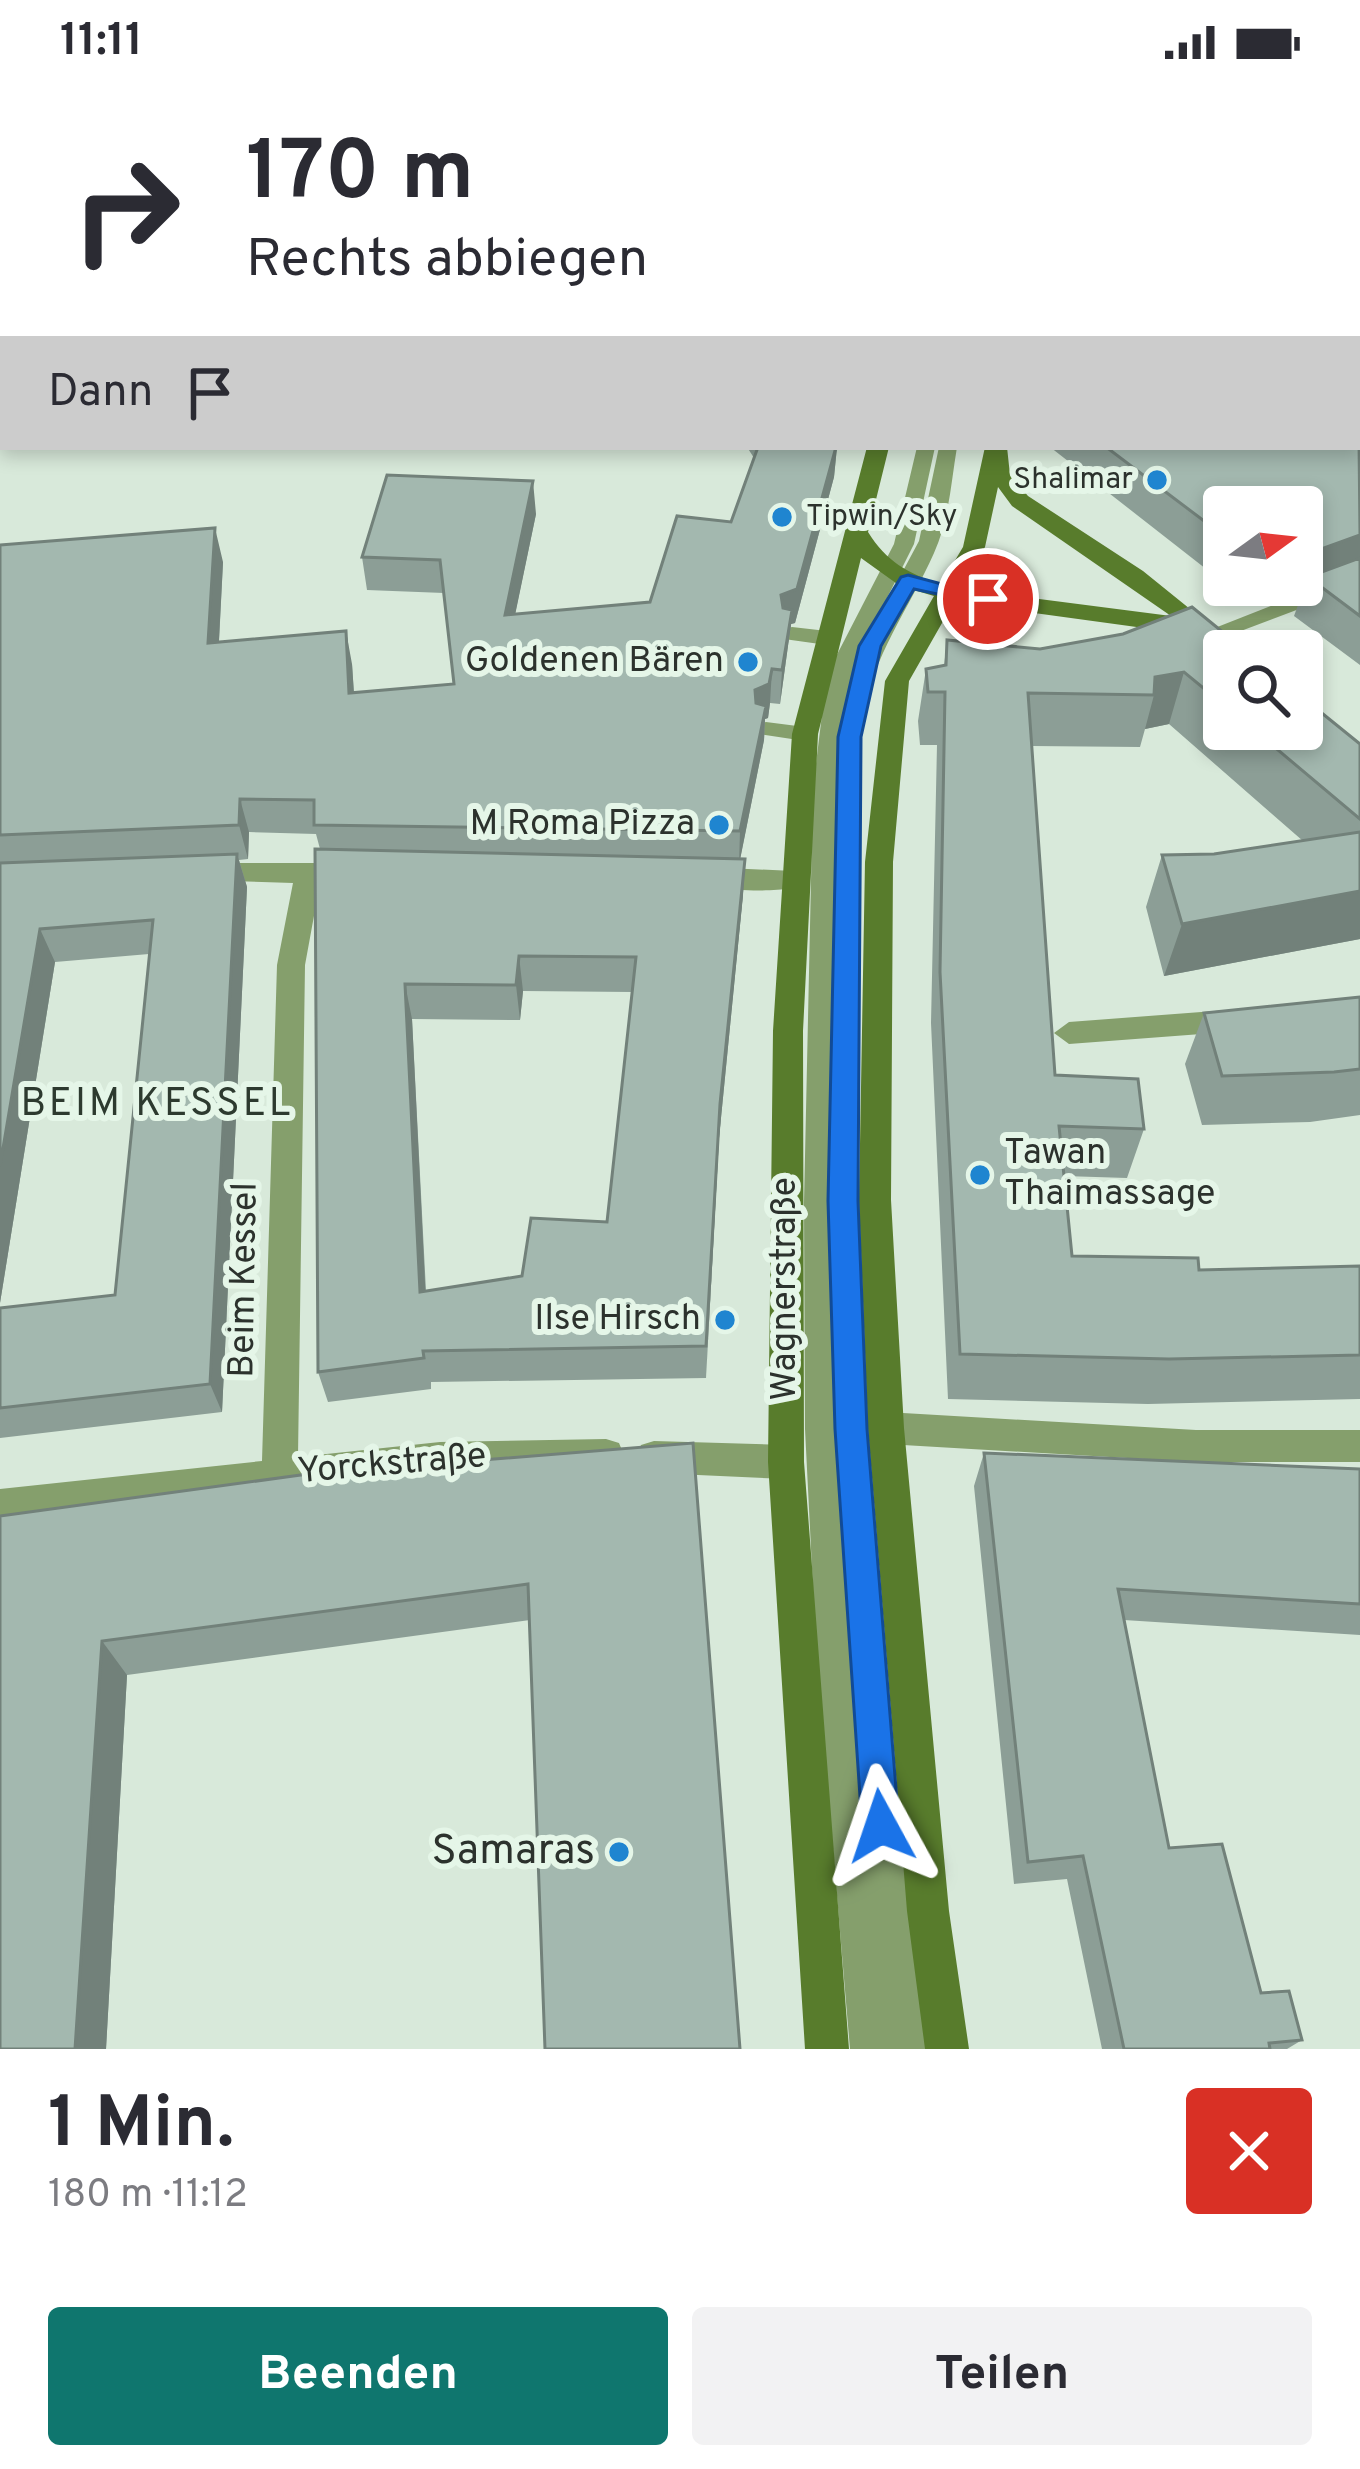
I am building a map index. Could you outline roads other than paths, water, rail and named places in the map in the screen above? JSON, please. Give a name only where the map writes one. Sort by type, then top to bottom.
[{"type":"street","name":"Wagnerstraße","points":[[827,2049],[786,1462],[784,1209],[794,881],[806,734],[877,450]]},
{"type":"street","points":[[946,2049],[926,1887],[886,1427],[874,1200],[886,760],[897,681],[974,547],[995,451]]},
{"type":"street","points":[[995,451],[1000,476],[1020,501],[1135,576],[1203,630]]},
{"type":"street","points":[[857,534],[872,562],[899,578],[1053,611],[1173,622],[1203,633]]},
{"type":"street","points":[[1222,630],[1360,578]]},
{"type":"street","name":"Beim Kessel","points":[[280,1474],[291,965],[308,873]]},
{"type":"street","points":[[178,874],[376,873]]},
{"type":"street","points":[[671,876],[794,881]]},
{"type":"street","points":[[1069,1033],[1158,1030],[1269,1016]]},
{"type":"street","points":[[886,1427],[1196,1446],[1360,1446]]},
{"type":"street","name":"Yorckstraße","points":[[0,1506],[280,1474],[561,1453],[786,1462]]},
{"type":"lane","points":[[906,2049],[866,1650],[843,1201],[849,737],[870,646],[899,578],[925,450]]},
{"type":"lane","points":[[870,2049],[833,1648],[821,1429],[818,1133],[828,739],[838,674],[899,578],[929,541],[947,450]]},
{"type":"lane","points":[[792,634],[827,638]]},
{"type":"lane","points":[[766,729],[806,734]]},
{"type":"place","name":"Shalimar","points":[[1157,480]]},
{"type":"place","name":"Tipwin/Sky","points":[[782,517]]},
{"type":"place","name":"Goldenen Bären","points":[[748,662]]},
{"type":"place","name":"M Roma Pizza","points":[[719,825]]},
{"type":"place","name":"Tawan Thaimassage","points":[[980,1175]]},
{"type":"place","name":"Ilse Hirsch","points":[[725,1320]]},
{"type":"place","name":"Samaras","points":[[619,1852]]},
{"type":"district","name":"BEIM KESSEL","points":[[157,1105]]}]
